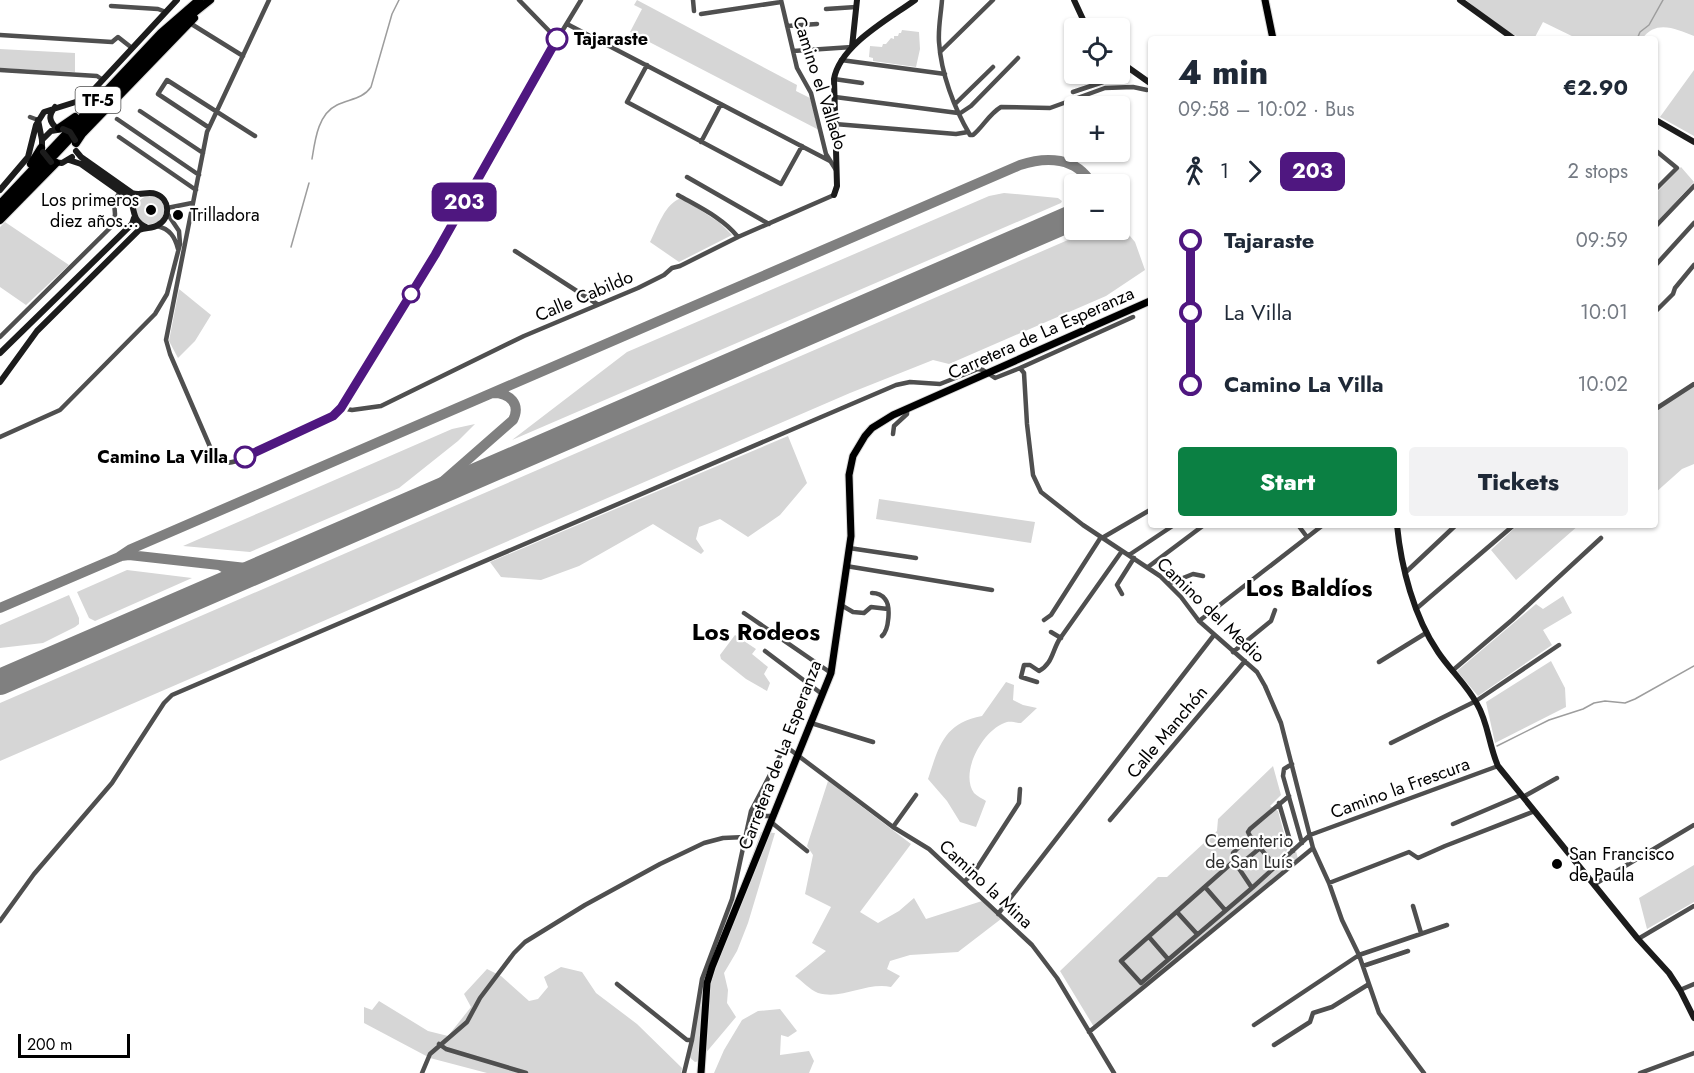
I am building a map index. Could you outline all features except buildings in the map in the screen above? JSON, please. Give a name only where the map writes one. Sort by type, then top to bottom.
[{"type":"highway","points":[[60,129],[70,122],[167,23],[194,0]]},
{"type":"highway","name":"TF-5","points":[[0,204],[161,33],[199,0]]},
{"type":"highway","name":"TF-5","points":[[0,213],[170,32],[210,0]]},
{"type":"highway","points":[[76,145],[82,134],[160,51],[193,18],[217,0]]},
{"type":"highway","points":[[0,197],[35,159],[42,147]]},
{"type":"highway","points":[[0,220],[54,162]]},
{"type":"main road","points":[[834,195],[837,186],[834,79],[836,70],[852,47],[915,0]]},
{"type":"main road","points":[[1074,0],[1082,18]]},
{"type":"main road","points":[[1265,0],[1272,36]]},
{"type":"main road","points":[[1460,0],[1510,36]]},
{"type":"main road","points":[[0,190],[28,157],[38,120],[44,112],[85,99],[175,1]]},
{"type":"main road","points":[[852,47],[857,4]]},
{"type":"main road","points":[[1130,69],[1148,82]]},
{"type":"main road","points":[[55,107],[50,121],[60,129],[70,132],[81,157],[132,193],[142,195]]},
{"type":"main road","points":[[0,353],[132,224],[134,218],[133,206],[129,198],[81,164],[69,160],[54,162],[42,147],[38,120]]},
{"type":"main road","points":[[1658,121],[1694,142]]},
{"type":"main road","points":[[42,147],[47,133],[60,129]]},
{"type":"main road","points":[[69,160],[76,145]]},
{"type":"main road","points":[[0,382],[43,325],[139,230],[162,223],[167,210],[160,196],[152,193],[136,199],[133,206]]},
{"type":"main road","points":[[134,218],[146,227]]},
{"type":"main road","name":"Carretera de La Esperanza","points":[[701,1073],[707,983],[831,673],[851,528],[849,475],[860,441],[872,428],[907,409],[1148,302]]},
{"type":"main road","points":[[1398,528],[1416,609],[1426,633],[1476,702],[1498,766],[1638,939],[1669,973],[1694,1018]]},
{"type":"street","points":[[519,0],[557,39]]},
{"type":"street","points":[[268,1],[208,127],[166,340],[166,346],[218,462],[231,463],[240,460],[333,416],[341,408],[435,255],[581,0]]},
{"type":"street","points":[[693,0],[694,10]]},
{"type":"street","points":[[942,0],[940,52],[955,104],[969,134]]},
{"type":"street","points":[[940,52],[993,0]]},
{"type":"street","points":[[701,14],[781,1]]},
{"type":"street","name":"Camino el Vallado","points":[[781,1],[797,68],[816,106],[825,148],[824,155],[837,173]]},
{"type":"street","points":[[826,9],[857,4]]},
{"type":"street","points":[[111,6],[158,9],[166,12]]},
{"type":"street","points":[[567,24],[802,146],[831,157],[836,151],[825,148]]},
{"type":"street","points":[[787,26],[817,24]]},
{"type":"street","points":[[193,25],[243,56]]},
{"type":"street","points":[[0,35],[107,42],[112,42],[118,37],[132,48]]},
{"type":"street","points":[[793,51],[852,47]]},
{"type":"street","points":[[835,98],[959,114],[971,106],[1018,58]]},
{"type":"street","points":[[841,60],[945,74]]},
{"type":"street","points":[[646,64],[627,102],[701,142],[781,184],[802,146]]},
{"type":"street","points":[[955,104],[993,67]]},
{"type":"street","points":[[0,70],[97,76],[103,80]]},
{"type":"street","points":[[834,79],[862,83]]},
{"type":"street","points":[[208,127],[158,94],[167,80],[255,136]]},
{"type":"street","points":[[1073,92],[1097,84]]},
{"type":"street","points":[[836,124],[969,134],[977,131],[1001,107],[1050,108],[1105,88],[1133,87],[1147,90]]},
{"type":"street","points":[[701,142],[721,104]]},
{"type":"street","points":[[140,111],[202,153]]},
{"type":"street","points":[[30,117],[38,120]]},
{"type":"street","points":[[117,119],[199,176]]},
{"type":"street","points":[[119,138],[196,190]]},
{"type":"street","points":[[1658,152],[1677,168],[1658,187]]},
{"type":"street","points":[[687,177],[769,224]]},
{"type":"street","points":[[1658,224],[1694,186]]},
{"type":"street","points":[[0,337],[114,224],[114,201],[120,192]]},
{"type":"street","points":[[678,195],[713,216],[738,237]]},
{"type":"street","name":"Calle Cabildo","points":[[341,408],[352,410],[381,406],[524,336],[638,288],[664,275],[672,268],[834,195]]},
{"type":"street","points":[[0,437],[60,410],[155,314],[167,294],[180,244],[179,231],[167,210],[192,203]]},
{"type":"street","points":[[1658,263],[1694,223]]},
{"type":"street","points":[[158,226],[174,236],[178,249]]},
{"type":"street","points":[[515,251],[597,304]]},
{"type":"street","points":[[1658,309],[1673,294],[1675,288],[1694,265]]},
{"type":"street","points":[[0,921],[34,874],[112,783],[166,700],[172,695],[896,385],[910,382],[939,384],[978,369],[995,378],[1133,317]]},
{"type":"street","name":"Camino del Medio","points":[[1020,368],[1024,373],[1027,424],[1035,481],[1041,492],[1055,505],[1102,538],[1148,567],[1181,597],[1199,621],[1257,672],[1281,723],[1313,849],[1329,883],[1342,920],[1359,954],[1379,1013],[1424,1073]]},
{"type":"street","points":[[1658,407],[1694,384]]},
{"type":"street","points":[[893,434],[894,426],[907,414],[907,409]]},
{"type":"street","points":[[1044,620],[1050,615],[1102,538],[1148,511]]},
{"type":"street","points":[[1122,594],[1117,585],[1131,557],[1170,528]]},
{"type":"street","points":[[1148,567],[1200,528]]},
{"type":"street","points":[[1300,528],[1306,537]]},
{"type":"street","points":[[1199,621],[1319,528]]},
{"type":"street","points":[[1406,572],[1453,528]]},
{"type":"street","points":[[1416,609],[1510,528]]},
{"type":"street","points":[[1452,671],[1512,620],[1601,538]]},
{"type":"street","points":[[849,548],[916,558]]},
{"type":"street","points":[[1037,682],[1021,677],[1024,665],[1027,664],[1037,671],[1042,670],[1053,658],[1053,652],[1061,638],[1122,551]]},
{"type":"street","points":[[846,566],[992,590]]},
{"type":"street","points":[[1168,584],[1193,574],[1203,576]]},
{"type":"street","points":[[872,593],[885,599],[888,609],[887,630],[882,636]]},
{"type":"street","points":[[841,605],[864,613],[871,607],[888,609]]},
{"type":"street","points":[[1233,651],[1271,621],[1275,610]]},
{"type":"street","points":[[744,613],[831,673]]},
{"type":"street","points":[[1051,632],[1061,638]]},
{"type":"street","points":[[1379,662],[1426,633]]},
{"type":"street","points":[[998,914],[1214,635]]},
{"type":"street","points":[[1391,743],[1476,702],[1559,645]]},
{"type":"street","points":[[765,651],[822,694]]},
{"type":"street","name":"Calle Manchón","points":[[1110,820],[1245,661]]},
{"type":"street","points":[[811,723],[873,742]]},
{"type":"street","points":[[684,1073],[702,979],[732,899],[755,801],[783,750],[788,748],[798,755]]},
{"type":"street","name":"Camino la Mina","points":[[798,755],[893,827],[929,849],[1039,952],[1114,1073]]},
{"type":"street","points":[[1292,764],[1283,772],[1302,843]]},
{"type":"street","name":"Camino la Frescura","points":[[1310,835],[1498,766]]},
{"type":"street","points":[[1453,824],[1522,796],[1557,778]]},
{"type":"street","points":[[965,881],[975,871],[1019,803],[1020,789]]},
{"type":"street","points":[[893,827],[916,795]]},
{"type":"street","points":[[1276,867],[1248,832],[1289,796]]},
{"type":"street","points":[[1279,803],[1293,851]]},
{"type":"street","points":[[1329,883],[1409,852],[1418,858],[1535,811]]},
{"type":"street","points":[[748,826],[762,816],[773,819],[807,851]]},
{"type":"street","points":[[1595,884],[1694,825]]},
{"type":"street","points":[[1260,848],[1242,862],[1234,861],[1121,961],[1141,983],[1310,835]]},
{"type":"street","points":[[1250,836],[1235,850],[1233,855],[1234,861],[1252,888]]},
{"type":"street","points":[[422,1073],[426,1060],[439,1044],[467,1022],[480,998],[525,942],[585,905],[704,843],[723,838],[745,837]]},
{"type":"street","points":[[1089,1032],[1313,849]]},
{"type":"street","points":[[1205,887],[1226,910]]},
{"type":"street","points":[[1413,906],[1421,933]]},
{"type":"street","points":[[1638,939],[1694,906]]},
{"type":"street","points":[[1177,912],[1197,934]]},
{"type":"street","points":[[1254,1025],[1359,954],[1447,925]]},
{"type":"street","points":[[1149,937],[1168,959]]},
{"type":"street","points":[[1363,966],[1408,951]]},
{"type":"street","points":[[617,984],[687,1040],[692,1040]]},
{"type":"street","points":[[1274,1045],[1310,1022],[1313,1013],[1327,1007],[1332,1008],[1369,984]]},
{"type":"street","points":[[1680,990],[1694,984]]},
{"type":"street","points":[[439,1044],[446,1049],[526,1073]]},
{"type":"street","points":[[1640,1073],[1694,1053]]},
{"type":"green space","points":[[637,0],[797,85],[796,91],[810,98],[819,130],[630,32],[642,9],[634,5]]},
{"type":"green space","points":[[1466,0],[1694,0],[1694,36],[1660,27],[1645,36],[1572,36],[1543,22],[1536,36],[1518,36],[1497,26]]},
{"type":"green space","points":[[902,30],[919,32],[920,49],[916,67],[873,61],[873,58],[869,57],[870,46],[882,47],[891,38],[898,36]]},
{"type":"green space","points":[[0,49],[75,53],[75,72],[0,68]]},
{"type":"green space","points":[[1694,70],[1694,136],[1660,117]]},
{"type":"green space","points":[[1681,167],[1694,182],[1658,221],[1658,191]]},
{"type":"green space","points":[[1004,193],[1058,198],[1062,201],[512,440],[627,352],[989,196]]},
{"type":"green space","points":[[150,196],[160,200],[164,210],[160,220],[150,224],[140,220],[136,210],[140,200]]},
{"type":"green space","points":[[682,198],[720,223],[732,235],[679,262],[650,242],[666,210]]},
{"type":"green space","points":[[5,222],[69,265],[26,305],[0,287],[0,227]]},
{"type":"green space","points":[[1130,236],[1135,242],[1145,270],[1106,296],[949,364],[933,360],[850,393],[0,761],[0,703],[1068,240],[1130,240]]},
{"type":"green space","points":[[179,289],[211,315],[195,341],[178,358],[169,341]]},
{"type":"green space","points":[[1694,384],[1694,464],[1682,469],[1658,490],[1658,408]]},
{"type":"green space","points":[[475,424],[458,441],[399,488],[250,552],[183,546],[452,429]]},
{"type":"green space","points":[[788,436],[807,483],[780,515],[748,537],[720,519],[699,527],[696,539],[704,551],[701,554],[653,524],[579,566],[541,580],[501,577],[490,562]]},
{"type":"green space","points":[[879,499],[1035,522],[1031,543],[876,519]]},
{"type":"green space","points":[[1515,528],[1576,528],[1516,580],[1491,550]]},
{"type":"green space","points":[[127,570],[192,578],[95,621],[89,618],[77,592]]},
{"type":"green space","points":[[69,595],[79,618],[79,624],[43,643],[0,648],[0,625]]},
{"type":"green space","points":[[1563,596],[1572,613],[1543,630],[1552,645],[1478,696],[1457,671],[1536,604],[1543,609]]},
{"type":"green space","points":[[735,635],[756,649],[752,654],[768,667],[764,674],[770,683],[767,691],[746,679],[721,659],[720,655]]},
{"type":"green space","points":[[1551,661],[1565,688],[1566,707],[1495,743],[1486,702]]},
{"type":"green space","points":[[1006,682],[1014,685],[1013,700],[1037,708],[1021,723],[1009,722],[998,726],[982,742],[976,752],[972,763],[970,784],[974,793],[986,801],[976,827],[960,822],[947,801],[928,779],[940,746],[951,730],[969,719],[982,716]]},
{"type":"green space","name":"Cementerio de San Luís","points":[[1273,766],[1281,795],[1270,806],[1278,811],[1288,848],[1286,852],[1290,856],[1296,851],[1298,859],[1094,1027],[1060,971],[1158,877],[1167,877],[1217,831],[1218,819]]},
{"type":"green space","points":[[828,781],[911,844],[860,912],[878,923],[899,911],[914,898],[926,919],[982,901],[1001,919],[958,952],[910,955],[890,961],[887,969],[900,976],[891,987],[873,987],[827,995],[809,988],[795,976],[826,951],[812,943],[831,907],[805,894],[813,855],[807,846]]},
{"type":"green space","points":[[761,832],[775,833],[748,923],[737,951],[724,973],[728,990],[727,1003],[736,1017],[699,1061],[695,1062],[688,1056],[704,984]]},
{"type":"green space","points":[[1694,865],[1694,902],[1647,929],[1639,898]]},
{"type":"green space","points":[[561,967],[582,972],[596,993],[637,1024],[682,1068],[681,1073],[487,1073],[430,1058],[364,1023],[364,1007],[372,1010],[379,1001],[428,1031],[448,1036],[471,1007],[464,994],[487,969],[501,976],[529,1001],[538,999],[548,987],[544,977]]},
{"type":"green space","points":[[780,1009],[797,1031],[788,1037],[781,1035],[780,1055],[809,1051],[814,1061],[809,1073],[714,1073],[724,1050],[742,1020],[758,1011]]},
{"type":"waterway","points":[[312,159],[318,128],[326,115],[337,105],[364,94],[371,87],[392,14],[399,0]]},
{"type":"waterway","points":[[1638,36],[1649,25],[1663,0]]},
{"type":"waterway","points":[[291,247],[309,183]]},
{"type":"waterway","points":[[1497,746],[1549,720],[1594,703],[1605,701],[1625,703],[1635,699],[1694,666]]},
{"type":"taxiway","points":[[0,608],[119,557],[131,549],[1020,165],[1040,160],[1060,161],[1078,168],[1084,174]]},
{"type":"taxiway","points":[[424,498],[513,420],[515,404],[509,397],[493,393]]},
{"type":"taxiway","points":[[121,556],[246,568],[281,560]]},
{"type":"taxiway","points":[[221,566],[228,570],[229,576],[222,586]]},
{"type":"runway","points":[[0,682],[1064,221]]},
{"type":"bus line","name":"203","points":[[245,457],[333,416],[341,408],[435,255],[557,39]]},
{"type":"place","name":"Tajaraste","points":[[557,39]]},
{"type":"place","name":"Los primeros diez años...","points":[[151,210]]},
{"type":"place","name":"Trilladora","points":[[178,215]]},
{"type":"place","name":"Camino La Villa","points":[[245,457]]},
{"type":"place","name":"San Francisco de Paula","points":[[1557,864]]},
{"type":"district","name":"Los Baldíos","points":[[1309,588]]},
{"type":"district","name":"Los Rodeos","points":[[756,632]]}]
